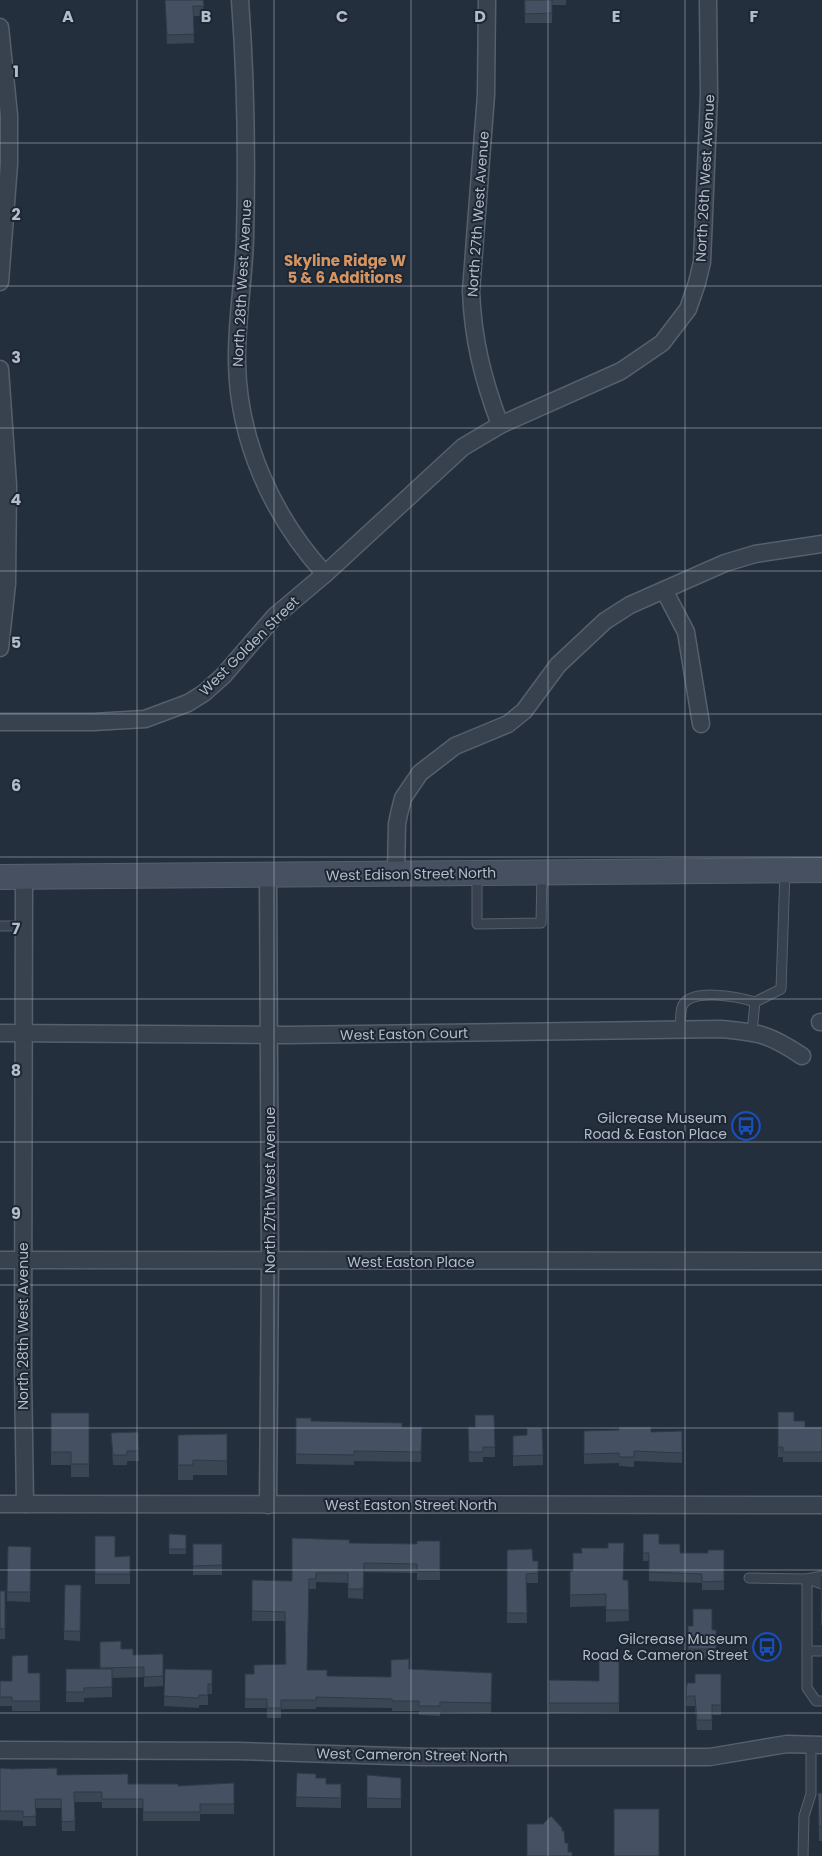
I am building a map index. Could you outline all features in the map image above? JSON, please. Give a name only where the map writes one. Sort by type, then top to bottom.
[{"type":"main road","name":"West Edison Street North","points":[[0,877],[822,870]]},
{"type":"street","name":"North 28th West Avenue","points":[[240,0],[248,133],[245,257],[237,355],[242,412],[248,438],[261,476],[276,507],[306,554],[325,574]]},
{"type":"street","name":"North 27th West Avenue","points":[[486,0],[486,95],[471,291],[477,356],[500,425]]},
{"type":"street","name":"North 26th West Avenue","points":[[500,425],[629,366],[662,343],[688,309],[699,276],[704,231],[709,96],[708,0]]},
{"type":"street","points":[[0,26],[9,115],[9,144],[0,282]]},
{"type":"street","points":[[0,369],[8,485],[7,584],[0,648]]},
{"type":"street","name":"West Golden Street","points":[[0,722],[93,722],[146,719],[188,703],[223,676],[274,616],[325,574],[443,463],[463,447],[500,425]]},
{"type":"street","points":[[396,874],[399,814],[403,798],[420,772],[455,746],[508,724],[524,711],[558,665],[584,639],[630,605],[725,563],[755,554],[822,544]]},
{"type":"street","points":[[664,590],[686,632],[701,724]]},
{"type":"street","name":"North 27th West Avenue","points":[[268,875],[270,1262],[268,1505]]},
{"type":"street","name":"North 28th West Avenue","points":[[24,877],[23,1260],[25,1504]]},
{"type":"street","name":"West Easton Court","points":[[0,1033],[269,1034],[720,1029],[771,1036],[802,1056]]},
{"type":"street","name":"West Easton Place","points":[[0,1260],[270,1262],[822,1261]]},
{"type":"street","name":"West Easton Street North","points":[[0,1504],[822,1505]]},
{"type":"street","name":"West Cameron Street North","points":[[0,1750],[237,1751],[423,1757],[710,1757],[787,1744],[817,1745]]},
{"type":"lane","points":[[680,1030],[682,1006],[688,998],[696,995],[737,997],[755,1002],[781,989],[785,870]]},
{"type":"lane","points":[[477,873],[477,924],[541,923],[542,872]]},
{"type":"lane","points":[[0,926],[24,926]]},
{"type":"lane","points":[[752,1032],[755,1002]]},
{"type":"lane","points":[[749,1578],[807,1579],[822,1576]]},
{"type":"lane","points":[[807,1579],[822,1584]]},
{"type":"lane","points":[[807,1579],[807,1688],[816,1701],[822,1701]]},
{"type":"lane","points":[[808,1652],[822,1651]]},
{"type":"lane","points":[[803,1856],[804,1816],[811,1794],[817,1745]]},
{"type":"lane","points":[[811,1794],[822,1794]]},
{"type":"building","points":[[165,0],[203,0],[204,6],[193,6],[194,34],[167,35]]},
{"type":"building","points":[[525,0],[552,0],[552,13],[525,14]]},
{"type":"building","points":[[778,1412],[794,1412],[794,1421],[805,1421],[805,1427],[822,1427],[822,1452],[783,1452],[783,1447],[778,1447]]},
{"type":"building","points":[[51,1413],[89,1413],[89,1464],[71,1464],[71,1452],[51,1452]]},
{"type":"building","points":[[475,1415],[494,1415],[495,1447],[483,1447],[483,1452],[469,1452],[468,1427],[475,1427]]},
{"type":"building","points":[[296,1418],[311,1418],[311,1421],[402,1423],[402,1427],[422,1427],[421,1452],[354,1451],[354,1455],[296,1454]]},
{"type":"building","points":[[619,1427],[651,1427],[651,1432],[682,1431],[682,1453],[634,1451],[634,1457],[619,1457],[619,1453],[584,1454],[584,1431],[619,1430]]},
{"type":"building","points":[[527,1428],[542,1428],[543,1455],[513,1456],[513,1436],[527,1435]]},
{"type":"building","points":[[138,1432],[139,1451],[127,1451],[127,1455],[113,1455],[111,1433]]},
{"type":"building","points":[[227,1434],[227,1461],[193,1460],[193,1465],[178,1465],[178,1435]]},
{"type":"building","points":[[169,1534],[186,1535],[186,1549],[169,1549]]},
{"type":"building","points":[[643,1534],[659,1534],[659,1544],[680,1544],[680,1553],[708,1553],[708,1550],[724,1550],[724,1581],[702,1582],[702,1574],[649,1572],[649,1553],[643,1553]]},
{"type":"building","points":[[95,1536],[115,1536],[115,1557],[130,1556],[130,1574],[95,1574]]},
{"type":"building","points":[[292,1538],[350,1540],[349,1543],[417,1544],[417,1541],[440,1541],[440,1571],[417,1571],[417,1564],[364,1563],[363,1589],[348,1589],[348,1573],[316,1573],[316,1579],[309,1579],[307,1670],[327,1670],[327,1676],[391,1677],[391,1660],[409,1659],[409,1669],[492,1673],[491,1703],[440,1702],[440,1706],[419,1706],[419,1701],[316,1697],[316,1700],[281,1700],[281,1708],[267,1708],[267,1699],[245,1699],[245,1674],[254,1674],[254,1665],[286,1664],[285,1612],[252,1611],[252,1580],[292,1581]]},
{"type":"building","points":[[608,1543],[624,1543],[623,1580],[628,1580],[629,1610],[606,1610],[606,1594],[570,1595],[570,1571],[573,1571],[573,1553],[582,1553],[581,1548],[608,1548]]},
{"type":"building","points":[[193,1544],[222,1544],[222,1565],[193,1566]]},
{"type":"building","points":[[8,1546],[31,1547],[30,1592],[7,1592]]},
{"type":"building","points":[[532,1549],[533,1561],[538,1561],[538,1573],[526,1574],[527,1613],[507,1613],[507,1550]]},
{"type":"building","points":[[822,1577],[822,1610],[821,1610]]},
{"type":"building","points":[[65,1585],[81,1585],[80,1631],[64,1631]]},
{"type":"building","points":[[0,1591],[5,1591],[5,1629],[0,1629]]},
{"type":"building","points":[[693,1609],[712,1609],[712,1630],[716,1630],[716,1649],[688,1649],[688,1626],[693,1626]]},
{"type":"building","points":[[121,1641],[121,1649],[133,1649],[133,1655],[163,1654],[163,1676],[144,1677],[144,1667],[100,1668],[100,1642]]},
{"type":"building","points":[[28,1655],[28,1673],[40,1673],[40,1701],[12,1701],[12,1697],[0,1697],[0,1681],[12,1681],[12,1656]]},
{"type":"building","points":[[599,1660],[619,1660],[619,1703],[549,1703],[549,1680],[599,1681]]},
{"type":"building","points":[[66,1669],[112,1669],[112,1687],[84,1688],[84,1692],[66,1692]]},
{"type":"building","points":[[165,1669],[212,1670],[212,1684],[208,1684],[208,1695],[199,1695],[199,1698],[164,1696]]},
{"type":"building","points":[[695,1674],[721,1674],[721,1705],[712,1705],[712,1720],[697,1720],[695,1696],[686,1696],[687,1683],[695,1683]]},
{"type":"building","points":[[0,1768],[57,1768],[57,1775],[128,1774],[128,1784],[178,1784],[178,1786],[234,1783],[234,1804],[200,1804],[200,1812],[143,1812],[143,1799],[102,1799],[102,1792],[74,1792],[75,1821],[62,1822],[61,1799],[35,1799],[36,1816],[23,1817],[23,1811],[0,1811]]},
{"type":"building","points":[[297,1773],[316,1774],[316,1778],[326,1778],[326,1784],[341,1784],[341,1798],[296,1797]]},
{"type":"building","points":[[367,1775],[401,1778],[401,1799],[367,1798]]},
{"type":"building","points":[[818,1793],[822,1793],[822,1827],[819,1827]]},
{"type":"building","points":[[614,1809],[659,1809],[659,1856],[614,1856]]},
{"type":"building","points":[[551,1816],[562,1828],[562,1831],[564,1831],[565,1843],[568,1843],[568,1852],[572,1852],[572,1856],[527,1856],[527,1824],[543,1824]]},
{"type":"place","name":"Gilcrease Museum Road & Easton Place","points":[[746,1126]]},
{"type":"place","name":"Gilcrease Museum Road & Cameron Street","points":[[767,1647]]},
{"type":"district","name":"Skyline Ridge W 5 & 6 Additions","points":[[345,268]]}]
